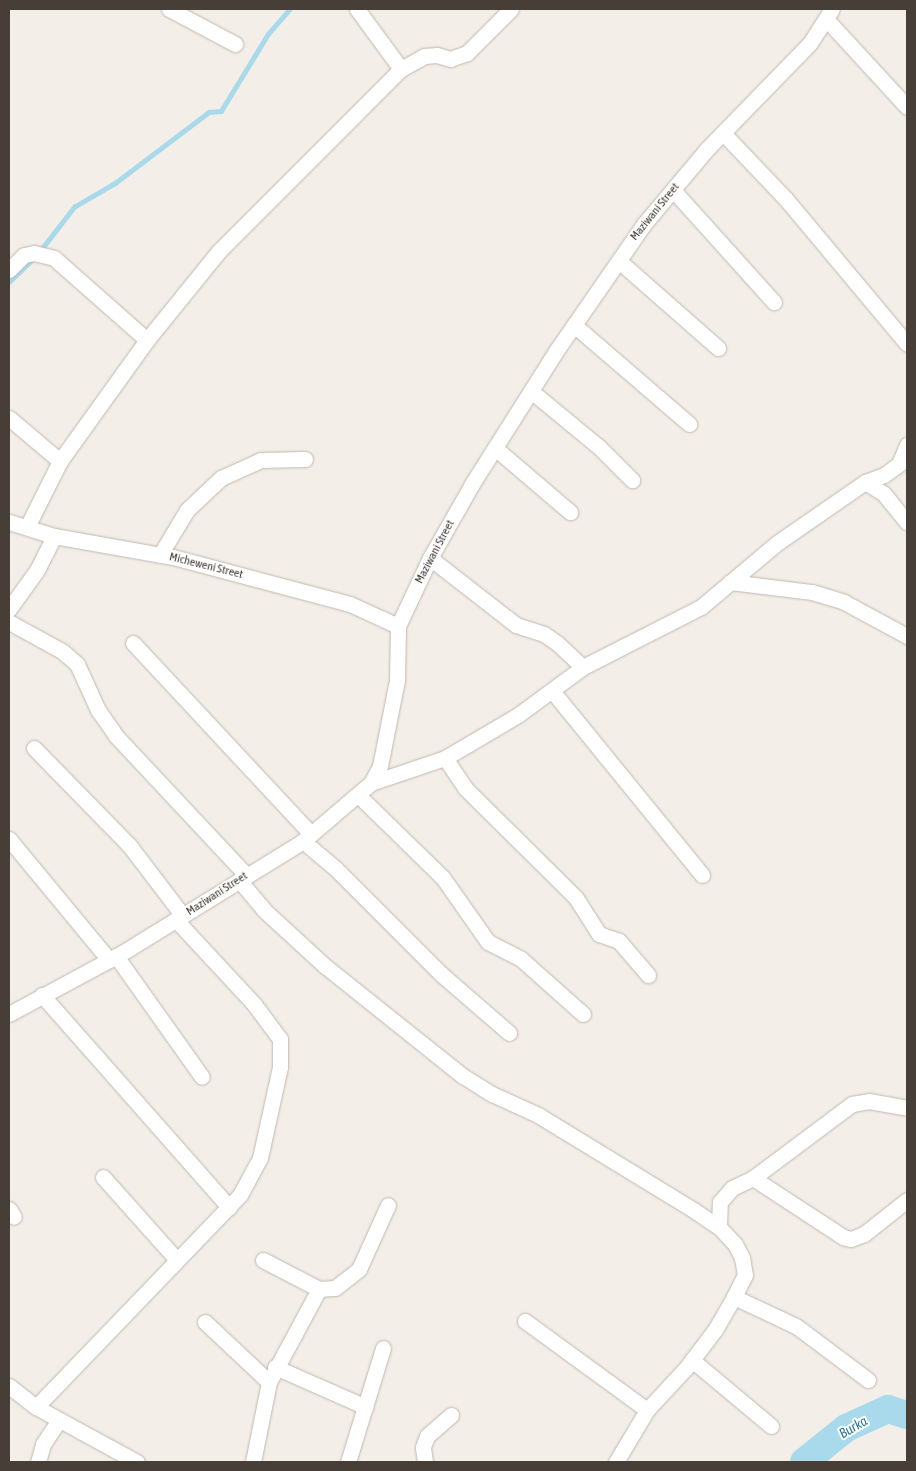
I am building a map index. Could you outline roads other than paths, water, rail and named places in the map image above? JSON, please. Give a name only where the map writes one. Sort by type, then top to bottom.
[{"type":"street","points":[[169,9],[235,44]]},
{"type":"street","points":[[357,9],[400,69]]},
{"type":"street","points":[[26,526],[60,461],[147,340],[219,251],[400,69],[424,56],[437,55],[450,59],[467,54],[511,9]]},
{"type":"street","points":[[829,12],[907,107]]},
{"type":"street","name":"Maziwani Street","points":[[9,1014],[112,958],[307,838],[372,783],[380,766],[397,680],[398,626],[430,558],[495,448],[574,325],[619,261],[673,190],[723,133],[810,44],[829,12]]},
{"type":"street","points":[[723,133],[785,198],[907,344]]},
{"type":"street","points":[[673,190],[774,302]]},
{"type":"street","points":[[9,270],[18,259],[40,253],[147,340]]},
{"type":"street","points":[[619,261],[718,348]]},
{"type":"street","points":[[574,325],[689,424]]},
{"type":"street","points":[[531,391],[599,447],[632,480]]},
{"type":"street","points":[[9,418],[60,461]]},
{"type":"street","points":[[372,783],[445,758],[553,692],[583,667],[701,607],[778,543],[865,482],[884,475],[899,464],[907,445]]},
{"type":"street","points":[[495,448],[570,512]]},
{"type":"street","points":[[160,555],[187,510],[221,478],[261,460],[305,459]]},
{"type":"street","points":[[865,482],[884,494],[907,522]]},
{"type":"street","name":"Micheweni Street","points":[[9,522],[54,536],[160,555],[350,604],[398,626]]},
{"type":"street","points":[[9,609],[37,570],[54,536]]},
{"type":"street","points":[[430,558],[516,625],[544,634],[557,643],[583,667]]},
{"type":"street","points":[[730,582],[812,592],[844,602],[907,636]]},
{"type":"street","points":[[9,622],[62,651],[77,664],[98,710],[116,736],[242,877],[264,910],[324,966],[463,1076],[492,1094],[538,1115],[719,1227],[735,1244],[742,1258],[745,1274],[734,1297],[692,1360],[647,1410],[616,1462]]},
{"type":"street","points":[[133,643],[336,869],[441,974],[509,1033]]},
{"type":"street","points":[[553,692],[702,875]]},
{"type":"street","points":[[34,748],[129,845],[179,918],[270,1023],[280,1039],[280,1067],[260,1158],[240,1195],[36,1407]]},
{"type":"street","points":[[445,758],[464,788],[576,898],[599,934],[619,941],[648,975]]},
{"type":"street","points":[[358,796],[443,878],[488,942],[521,959],[583,1014]]},
{"type":"street","points":[[9,839],[112,958],[202,1077]]},
{"type":"street","points":[[42,995],[229,1207]]},
{"type":"street","points":[[719,1227],[720,1202],[732,1188],[753,1178],[852,1104],[869,1101],[907,1108]]},
{"type":"street","points":[[103,1177],[177,1260]]},
{"type":"street","points":[[753,1178],[843,1237],[864,1234],[907,1200]]},
{"type":"street","points":[[263,1260],[319,1288],[328,1290],[343,1284],[359,1269],[388,1205]]},
{"type":"street","points":[[253,1462],[275,1367],[319,1288]]},
{"type":"street","points":[[734,1297],[796,1326],[868,1380]]},
{"type":"street","points":[[524,1321],[647,1410]]},
{"type":"street","points":[[205,1322],[270,1382]]},
{"type":"street","points":[[348,1462],[383,1348]]},
{"type":"street","points":[[692,1360],[770,1426]]},
{"type":"street","points":[[275,1367],[366,1407]]},
{"type":"street","points":[[9,1386],[36,1407],[137,1462]]},
{"type":"street","points":[[425,1462],[423,1447],[427,1436],[451,1415]]},
{"type":"street","points":[[38,1462],[43,1444],[59,1420]]},
{"type":"waterway","points":[[40,251],[74,207],[115,183],[209,112],[221,111],[268,34],[290,9]]},
{"type":"waterway","points":[[9,282],[35,257]]},
{"type":"waterway","name":"Burka","points":[[804,1462],[846,1428],[888,1409],[907,1415]]}]
